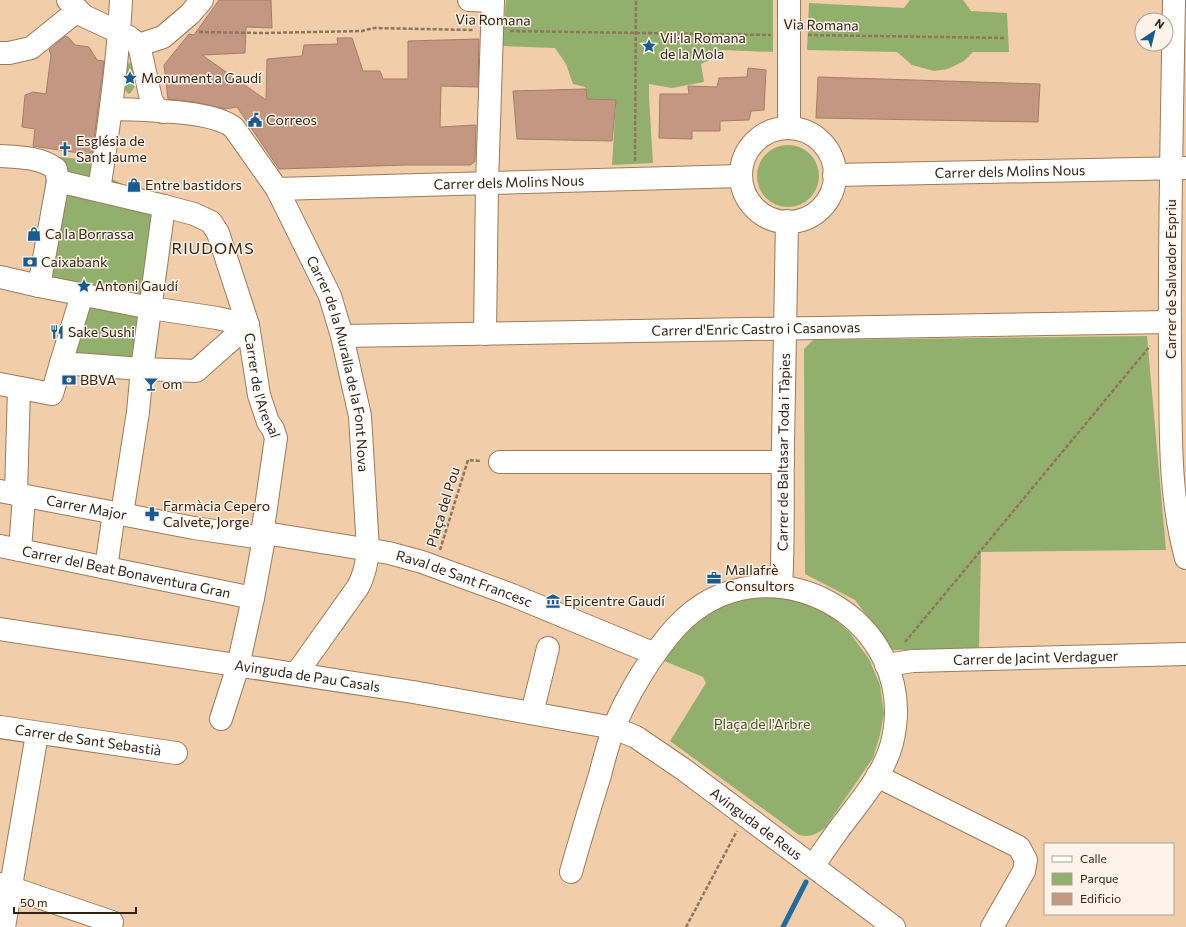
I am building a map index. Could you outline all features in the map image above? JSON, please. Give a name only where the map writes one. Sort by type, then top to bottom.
[{"type":"street","points":[[99,190],[111,109],[120,32],[121,0]]},
{"type":"street","points":[[139,44],[163,37],[190,14],[202,0]]},
{"type":"street","points":[[469,0],[493,1],[485,334]]},
{"type":"street","points":[[789,0],[789,128]]},
{"type":"street","name":"Carrer de Salvador Espriu","points":[[1174,0],[1179,169],[1170,322],[1171,465],[1176,507],[1186,558]]},
{"type":"street","points":[[0,53],[9,53],[31,48],[73,5],[90,19],[120,32],[139,44],[151,100],[155,107],[163,112]]},
{"type":"street","name":"Carrer de la Muralla de la Font Nova","points":[[111,109],[163,112],[209,117],[228,123],[234,128],[277,189],[330,296],[342,336],[360,416],[368,549],[366,568],[361,582],[296,674]]},
{"type":"street","points":[[789,128],[799,129],[809,133],[825,146],[834,165],[834,175],[833,188],[828,199],[820,208],[810,216],[787,222],[775,220],[764,215],[755,208],[748,199],[743,188],[741,176],[745,155],[754,142],[768,132],[789,128]]},
{"type":"street","points":[[0,156],[27,158],[48,163],[56,169],[58,181],[39,286]]},
{"type":"street","name":"Carrer dels Molins Nous","points":[[834,175],[1179,169]]},
{"type":"street","name":"Carrer dels Molins Nous","points":[[277,189],[741,176]]},
{"type":"street","points":[[58,181],[164,206],[142,370],[138,412],[106,568]]},
{"type":"street","name":"Carrer de l'Arenal","points":[[164,206],[194,214],[211,222],[218,233],[248,325],[259,395],[268,422],[273,429],[276,438],[263,528],[265,533],[253,598],[238,666],[221,719]]},
{"type":"street","name":"Carrer de Baltasar Toda i Tàpies","points":[[780,587],[782,557],[787,222]]},
{"type":"street","points":[[0,277],[82,295],[151,308],[217,318],[248,325]]},
{"type":"street","points":[[10,548],[13,493],[9,386],[52,394],[82,295]]},
{"type":"street","name":"Carrer d'Enric Castro i Casanovas","points":[[342,336],[1170,322]]},
{"type":"street","points":[[61,363],[142,370],[196,371],[248,325]]},
{"type":"street","points":[[500,462],[783,462]]},
{"type":"street","name":"Carrer Major","points":[[13,493],[194,528],[262,538],[265,533]]},
{"type":"street","name":"Raval de Sant Francesc","points":[[265,533],[389,553],[435,567],[512,595],[655,654]]},
{"type":"street","name":"Carrer del Beat Bonaventura Gran","points":[[10,548],[253,598]]},
{"type":"street","points":[[571,872],[614,728],[634,687],[655,654],[678,625],[708,602],[719,596],[756,587],[780,587],[805,592],[828,601],[844,612],[867,633],[881,654],[886,665],[893,691],[895,704],[895,724],[888,756],[877,776],[813,866]]},
{"type":"street","name":"Avinguda de Pau Casals","points":[[0,629],[532,712],[614,728]]},
{"type":"street","points":[[532,712],[548,648]]},
{"type":"street","name":"Carrer de Jacint Verdaguer","points":[[886,665],[913,661],[1186,654]]},
{"type":"street","name":"Carrer de Sant Sebastià","points":[[0,727],[37,734],[176,753]]},
{"type":"street","name":"Avinguda de Reus","points":[[614,728],[626,732],[652,747],[746,815],[894,927]]},
{"type":"street","points":[[4,927],[6,886],[37,734]]},
{"type":"street","points":[[877,776],[1019,847],[1026,860],[1024,871],[992,927]]},
{"type":"street","points":[[6,886],[112,922]]},
{"type":"path","points":[[635,179],[636,0]]},
{"type":"path","name":"Via Romana","points":[[172,29],[195,32],[263,34],[362,31],[374,28],[1006,38]]},
{"type":"path","points":[[886,665],[1170,322]]},
{"type":"path","name":"Plaça del Pou","points":[[435,567],[468,460],[500,462]]},
{"type":"path","points":[[686,927],[746,815]]},
{"type":"green space","points":[[506,0],[773,0],[773,52],[722,50],[714,58],[701,64],[704,82],[672,88],[649,84],[653,163],[612,165],[616,100],[587,99],[585,87],[573,84],[566,64],[555,48],[502,46]]},
{"type":"green space","points":[[910,0],[963,0],[971,11],[1007,13],[1009,52],[973,52],[964,61],[948,69],[934,71],[912,65],[897,52],[807,50],[809,3],[904,8]]},
{"type":"green space","points":[[132,62],[136,83],[135,87],[129,94],[124,88],[123,79],[127,66]]},
{"type":"green space","points":[[782,145],[794,145],[810,154],[817,164],[819,176],[817,188],[810,198],[794,207],[782,207],[771,202],[762,193],[757,182],[757,170],[762,159],[771,150]]},
{"type":"green space","points":[[49,156],[108,162],[110,178],[172,208],[154,368],[147,382],[57,370],[71,305],[32,280]]},
{"type":"green space","points":[[1147,336],[1166,550],[981,552],[979,649],[893,650],[855,600],[805,574],[804,349],[813,340]]},
{"type":"green space","name":"Plaça de l'Arbre","points":[[757,595],[799,601],[832,617],[850,633],[869,659],[880,685],[884,713],[880,735],[873,758],[825,828],[810,836],[799,835],[670,741],[706,683],[703,677],[662,660],[679,637],[720,606]]},
{"type":"building","points":[[219,0],[271,0],[272,28],[246,27],[245,53],[202,55],[266,100],[267,59],[302,56],[304,45],[338,44],[337,38],[352,38],[363,71],[380,71],[383,79],[408,79],[408,41],[479,39],[478,87],[441,86],[440,127],[476,125],[475,161],[471,165],[406,165],[279,169],[237,107],[225,109],[196,102],[168,99],[164,65],[189,34],[194,35]]},
{"type":"building","points":[[65,36],[75,45],[89,47],[97,60],[104,61],[92,155],[33,146],[35,129],[22,127],[25,95],[33,92],[46,94],[51,55],[49,50]]},
{"type":"building","points":[[748,68],[766,70],[764,110],[751,111],[749,120],[720,121],[720,131],[692,131],[692,139],[659,138],[660,94],[689,94],[688,86],[717,87],[719,78],[747,77]]},
{"type":"building","points":[[818,77],[1040,84],[1038,122],[816,118]]},
{"type":"building","points":[[586,89],[587,99],[616,100],[612,141],[517,139],[513,91]]},
{"type":"waterway","points":[[783,927],[806,882]]},
{"type":"place","name":"Vil·la Romana de la Mola","points":[[649,46]]},
{"type":"place","name":"Monument a Gaudí","points":[[130,78]]},
{"type":"place","name":"Correos","points":[[255,120]]},
{"type":"place","name":"Església de Sant Jaume","points":[[65,149]]},
{"type":"place","name":"Entre bastidors","points":[[134,185]]},
{"type":"place","name":"Ca la Borrassa","points":[[34,234]]},
{"type":"place","name":"Caixabank","points":[[30,262]]},
{"type":"place","name":"Antoni Gaudí","points":[[84,286]]},
{"type":"place","name":"Sake Sushi","points":[[57,332]]},
{"type":"place","name":"BBVA","points":[[69,380]]},
{"type":"place","name":"om","points":[[151,384]]},
{"type":"place","name":"Farmàcia Cepero Calvete, Jorge","points":[[152,514]]},
{"type":"place","name":"Mallafrè Consultors","points":[[714,578]]},
{"type":"place","name":"Epicentre Gaudí","points":[[553,601]]},
{"type":"district","name":"RIUDOMS","points":[[213,248]]}]
